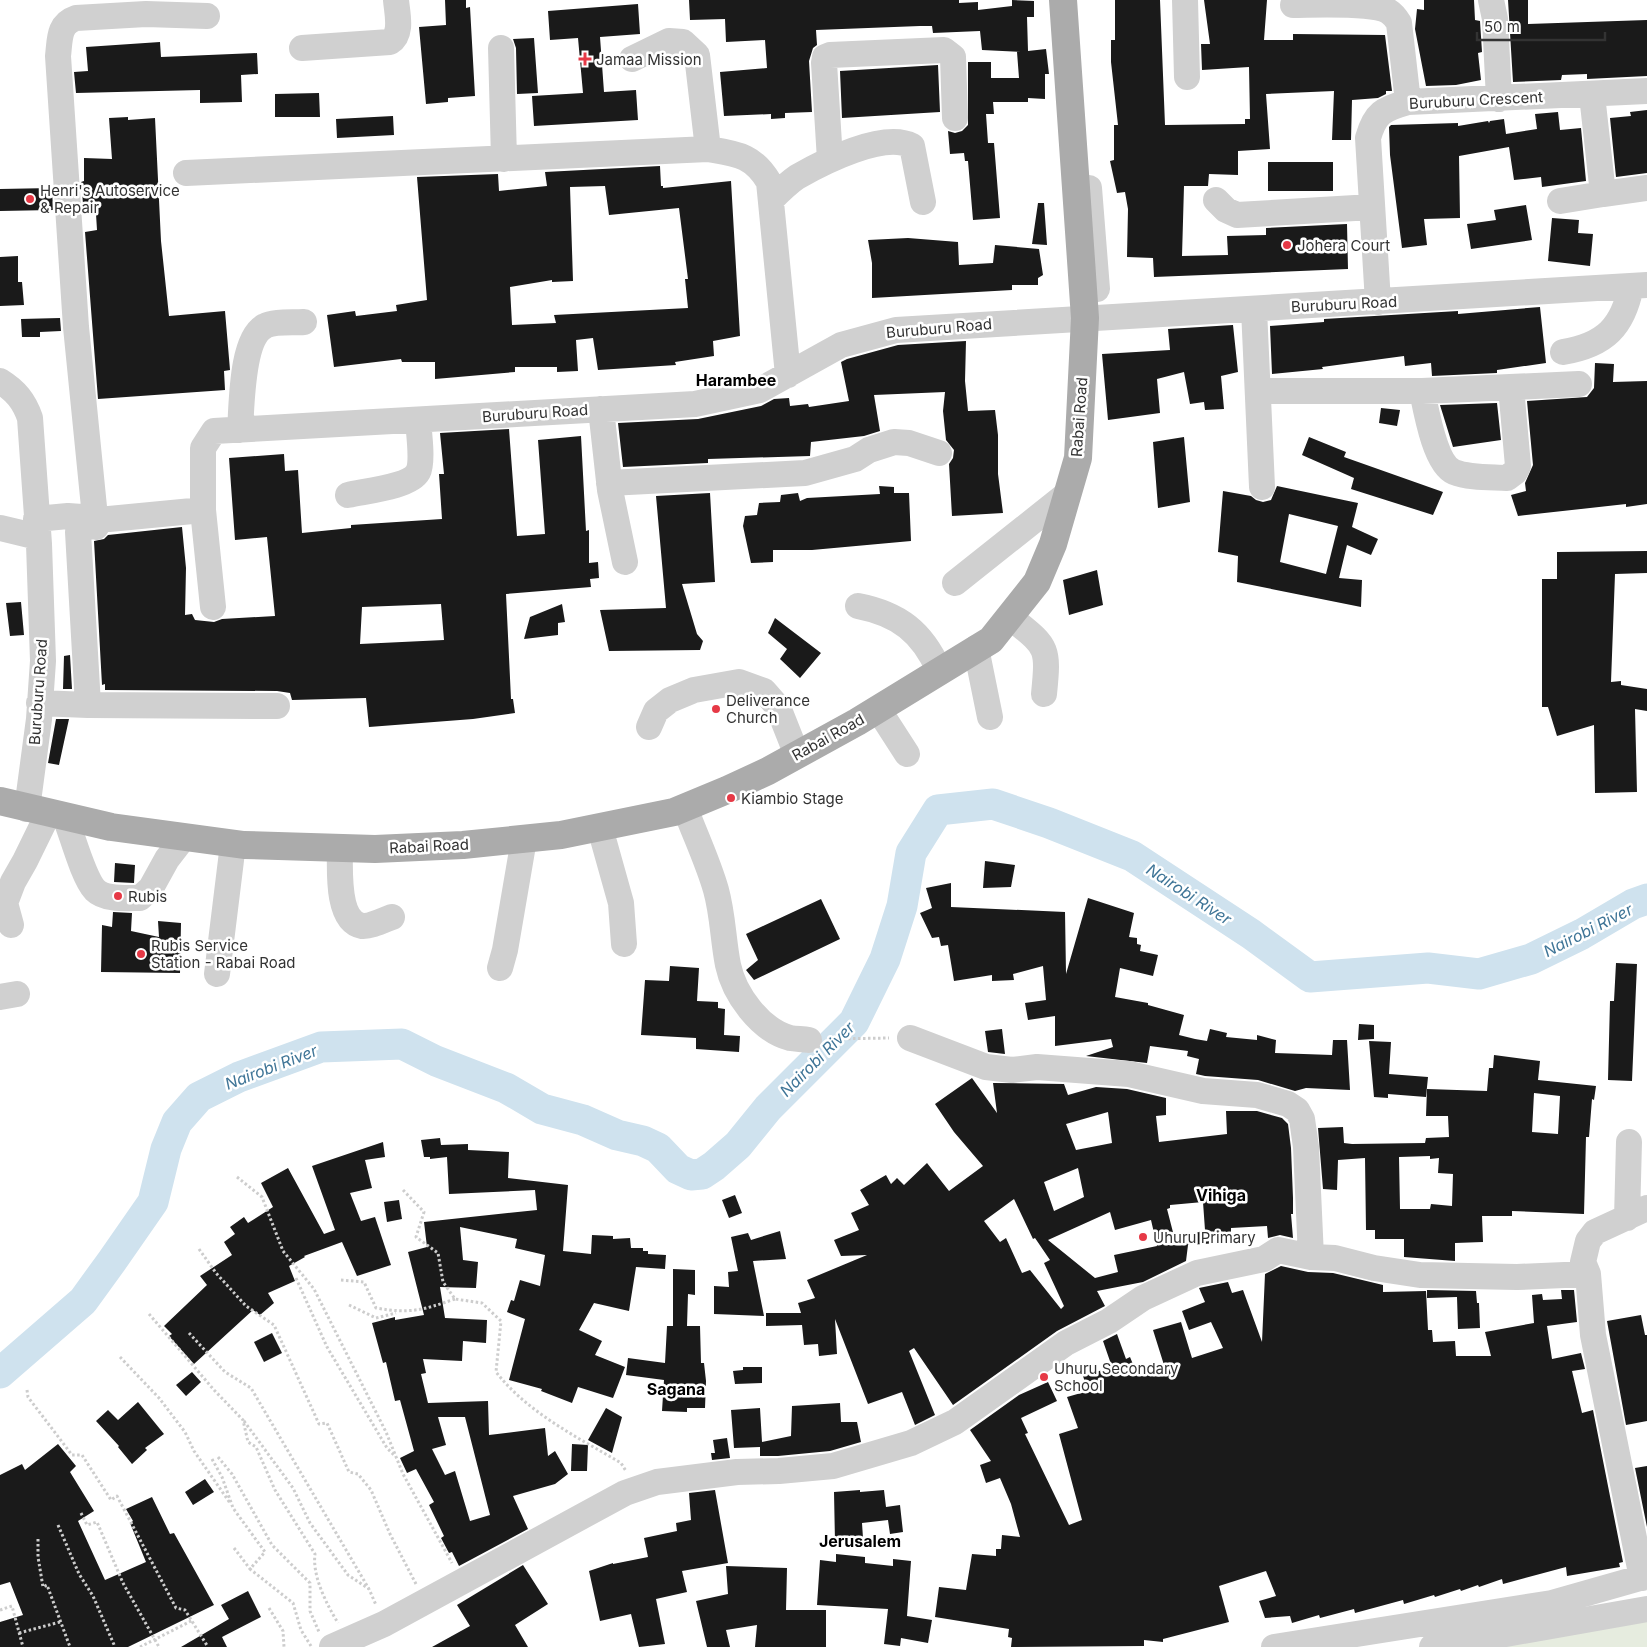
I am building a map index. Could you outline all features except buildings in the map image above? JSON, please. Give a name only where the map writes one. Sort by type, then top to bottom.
[{"type":"main road","name":"Rabai Road","points":[[0,801],[111,827],[233,844],[375,849],[463,845],[524,839],[600,828],[674,812],[727,790],[797,755],[878,709],[991,640],[1037,582],[1053,544],[1078,458],[1085,318],[1063,0]]},
{"type":"street","points":[[302,48],[390,42],[396,36],[398,30],[396,0]]},
{"type":"street","points":[[1075,0],[1097,289]]},
{"type":"street","points":[[1185,0],[1187,77]]},
{"type":"street","points":[[1491,0],[1495,19],[1499,99]]},
{"type":"street","points":[[1293,5],[1341,4],[1386,10],[1394,15],[1399,22],[1408,102]]},
{"type":"street","points":[[88,705],[95,524],[62,198],[58,56],[60,31],[64,25],[76,18],[146,14],[207,16]]},
{"type":"street","points":[[632,58],[669,41],[683,42],[697,55],[708,149]]},
{"type":"street","points":[[500,48],[504,159]]},
{"type":"street","points":[[830,160],[824,63],[825,57],[830,55],[944,50],[950,53],[953,57],[955,118]]},
{"type":"street","name":"Buruburu Crescent","points":[[1378,302],[1368,138],[1372,124],[1386,108],[1408,102],[1592,95],[1647,90]]},
{"type":"street","points":[[1592,95],[1603,194]]},
{"type":"street","points":[[771,200],[796,178],[830,160],[862,147],[903,141],[912,146],[923,202]]},
{"type":"street","points":[[186,173],[708,149],[739,154],[754,162],[769,182],[788,375]]},
{"type":"street","points":[[1560,201],[1647,188]]},
{"type":"street","points":[[1216,200],[1226,210],[1237,215],[1372,207]]},
{"type":"street","points":[[1563,352],[1577,350],[1606,338],[1639,285]]},
{"type":"street","name":"Buruburu Road","points":[[203,510],[202,448],[214,431],[695,404],[760,390],[841,345],[896,330],[1639,285]]},
{"type":"street","points":[[1254,309],[1262,487]]},
{"type":"street","points":[[240,430],[248,356],[256,333],[266,325],[304,322]]},
{"type":"street","name":"Buruburu Road","points":[[0,381],[12,388],[24,402],[30,418],[38,533],[43,661],[39,703],[47,813]]},
{"type":"street","points":[[1259,391],[1422,391],[1579,384]]},
{"type":"street","points":[[1422,391],[1433,438],[1446,466],[1454,472],[1508,478],[1515,472],[1518,466],[1511,387]]},
{"type":"street","points":[[601,409],[609,483],[625,562]]},
{"type":"street","points":[[348,494],[391,486],[414,477],[420,464],[418,420]]},
{"type":"street","points":[[609,483],[805,473],[855,459],[869,450],[894,442],[909,443],[938,453]]},
{"type":"street","points":[[955,583],[1067,494]]},
{"type":"street","points":[[0,528],[38,533],[203,510],[213,607]]},
{"type":"street","points":[[858,606],[878,610],[900,620],[930,651],[939,670]]},
{"type":"street","points":[[1010,617],[1043,644],[1048,661],[1044,694]]},
{"type":"street","points":[[976,648],[990,716]]},
{"type":"street","points":[[649,727],[656,711],[670,700],[694,690],[740,682],[764,691],[778,707],[797,755]]},
{"type":"street","points":[[39,703],[278,706]]},
{"type":"street","points":[[878,709],[907,754]]},
{"type":"street","points":[[685,808],[716,890],[723,923],[728,966],[735,988],[761,1020],[776,1032],[790,1038],[809,1040]]},
{"type":"street","points":[[47,813],[96,890],[109,896],[140,898],[151,888],[167,859],[184,837]]},
{"type":"street","points":[[11,925],[4,902],[25,862],[47,813]]},
{"type":"street","points":[[600,828],[621,902],[624,944]]},
{"type":"street","points":[[500,968],[505,950],[524,839]]},
{"type":"street","points":[[217,974],[233,844]]},
{"type":"street","points":[[340,848],[339,883],[347,915],[355,923],[364,926],[392,917]]},
{"type":"street","points":[[910,1038],[986,1067],[1012,1070],[1037,1067],[1128,1074],[1203,1091],[1257,1095],[1288,1104],[1297,1110],[1302,1120],[1306,1147],[1311,1257]]},
{"type":"street","points":[[1274,1647],[1552,1603],[1645,1577],[1593,1335],[1588,1274],[1583,1262],[1588,1241],[1596,1232],[1637,1213],[1629,1142]]},
{"type":"street","points":[[333,1645],[384,1624],[466,1581],[572,1521],[635,1490],[657,1482],[737,1472],[779,1471],[834,1466],[911,1443],[954,1422],[1066,1343],[1110,1321],[1143,1298],[1198,1274],[1264,1259],[1278,1250],[1311,1257],[1335,1258],[1374,1268],[1420,1275],[1517,1277],[1588,1274]]},
{"type":"street","points":[[1432,1647],[1647,1609]]},
{"type":"path","points":[[809,1040],[910,1038]]},
{"type":"path","points":[[237,1177],[262,1197],[283,1250],[314,1289],[397,1458],[454,1566],[466,1581]]},
{"type":"path","points":[[403,1190],[424,1212],[416,1237],[438,1253],[443,1282],[455,1299]]},
{"type":"path","points":[[199,1249],[216,1273],[246,1306],[274,1325],[319,1424],[327,1423],[349,1472],[358,1474],[371,1490],[390,1534],[426,1602]]},
{"type":"path","points":[[296,1278],[327,1347],[346,1382],[386,1448],[397,1458]]},
{"type":"path","points":[[341,1280],[364,1282],[376,1308],[399,1312]]},
{"type":"path","points":[[349,1305],[376,1318],[399,1312],[421,1311],[455,1299],[482,1304],[501,1321],[496,1372],[510,1390],[542,1414],[621,1463],[635,1490]]},
{"type":"path","points":[[150,1314],[214,1390],[243,1420],[293,1488],[310,1523],[348,1575],[369,1589]]},
{"type":"path","points":[[189,1333],[225,1372],[251,1388],[369,1589],[384,1624]]},
{"type":"path","points":[[120,1357],[160,1398],[185,1432],[194,1451],[264,1552],[250,1569]]},
{"type":"path","points":[[27,1390],[28,1397],[72,1455],[82,1455],[111,1500],[116,1496],[176,1608],[185,1610],[193,1620],[208,1647]]},
{"type":"path","points":[[243,1420],[248,1442],[256,1447],[275,1490],[315,1554],[314,1562],[333,1645]]},
{"type":"path","points":[[218,1457],[232,1474],[272,1546],[310,1583],[310,1611],[321,1637],[333,1645]]},
{"type":"path","points":[[212,1460],[222,1477],[233,1508]]},
{"type":"path","points":[[81,1513],[87,1525],[97,1522],[123,1583],[159,1647]]},
{"type":"path","points":[[58,1525],[79,1574],[93,1596],[115,1647]]},
{"type":"path","points":[[38,1539],[38,1557],[43,1587],[46,1585],[70,1647]]},
{"type":"path","points":[[234,1548],[250,1569],[293,1603],[302,1630],[333,1645]]},
{"type":"path","points":[[0,1610],[12,1606],[23,1647]]},
{"type":"path","points":[[269,1608],[283,1631],[284,1647]]},
{"type":"path","points":[[140,1647],[193,1620]]},
{"type":"path","points":[[19,1634],[60,1622]]},
{"type":"shaded area","points":[[1647,1620],[1647,1647],[1499,1647]]},
{"type":"waterway","name":"Nairobi River","points":[[0,1373],[83,1301],[112,1261],[153,1202],[166,1149],[177,1122],[199,1097],[239,1077],[321,1047],[402,1044],[436,1061],[506,1088],[542,1109],[583,1120],[617,1135],[643,1141],[658,1148],[678,1169],[691,1175],[702,1174],[738,1145],[768,1108],[854,1022],[885,959],[902,906],[911,853],[938,810],[993,804],[1049,823],[1132,856],[1251,934],[1310,977],[1428,968],[1479,974],[1531,959],[1582,934],[1633,904],[1647,899]]},
{"type":"place","name":"Jamaa Mission","points":[[585,59]]},
{"type":"place","name":"Henri's Autoservice & Repair","points":[[30,199]]},
{"type":"place","name":"Johera Court","points":[[1287,245]]},
{"type":"place","name":"Deliverance Church","points":[[716,709]]},
{"type":"place","name":"Kiambio Stage","points":[[731,798]]},
{"type":"place","name":"Rubis","points":[[118,896]]},
{"type":"place","name":"Rubis Service Station - Rabai Road","points":[[141,954]]},
{"type":"place","name":"Uhuru Primary","points":[[1143,1237]]},
{"type":"place","name":"Uhuru Secondary School","points":[[1044,1377]]},
{"type":"district","name":"Harambee","points":[[736,380]]},
{"type":"district","name":"Vihiga","points":[[1221,1195]]},
{"type":"district","name":"Sagana","points":[[676,1389]]},
{"type":"district","name":"Jerusalem","points":[[860,1541]]}]
